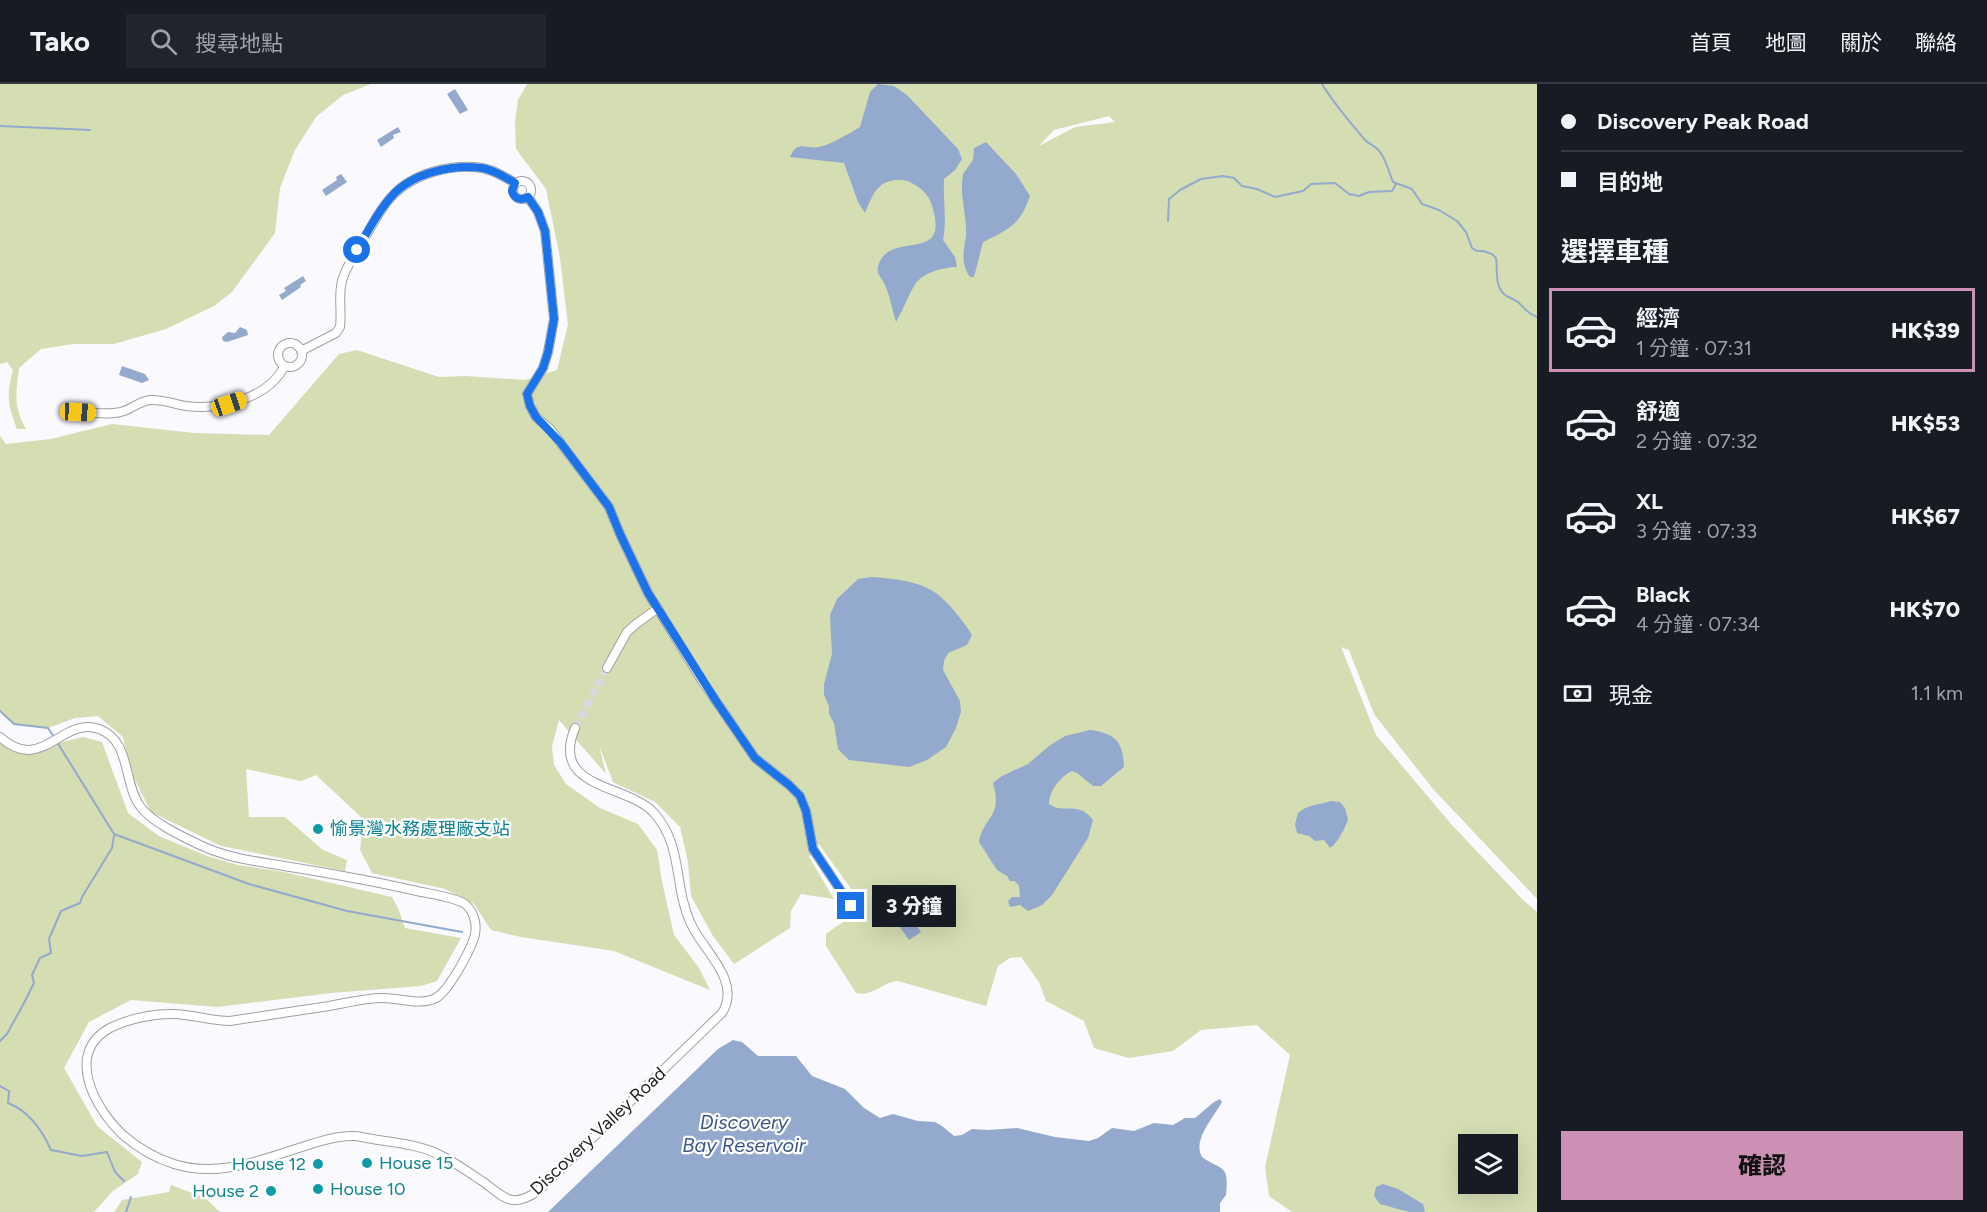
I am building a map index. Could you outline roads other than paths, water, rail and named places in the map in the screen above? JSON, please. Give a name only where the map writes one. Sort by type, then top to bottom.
[{"type":"street","points":[[301,351],[336,333],[340,327],[342,281],[381,208],[393,194],[411,181],[434,171],[456,168],[481,168],[495,172],[515,183]]},
{"type":"street","points":[[524,180],[529,183],[531,192],[528,197],[522,199],[514,195],[512,188],[515,183],[524,180]]},
{"type":"street","points":[[528,197],[538,212],[545,231],[554,319],[543,368],[527,394],[530,406],[536,417],[550,429],[609,507],[633,563],[658,609],[703,682],[755,758],[800,796],[806,811],[813,849],[851,906]]},
{"type":"street","points":[[293,344],[301,351],[299,363],[292,368],[284,367],[279,362],[277,356],[282,346],[293,344]]},
{"type":"street","points":[[78,412],[122,412],[150,400],[185,406],[210,407],[229,404],[246,398],[275,381],[284,367]]},
{"type":"street","points":[[607,668],[627,632],[658,609]]},
{"type":"street","name":"Discovery Valley Road","points":[[0,737],[11,746],[24,750],[36,750],[75,730],[99,729],[112,737],[120,749],[134,794],[143,810],[154,819],[200,845],[228,856],[398,887],[453,900],[465,905],[472,914],[477,927],[470,949],[446,988],[434,999],[415,1001],[380,998],[230,1021],[184,1015],[158,1015],[112,1027],[94,1041],[87,1057],[86,1069],[92,1092],[101,1109],[116,1128],[136,1145],[154,1156],[173,1164],[204,1170],[243,1166],[316,1142],[354,1136],[409,1144],[443,1156],[513,1200],[526,1198],[538,1191],[728,1005],[728,984],[687,917],[679,891],[675,853],[662,823],[644,805],[597,785],[581,774],[575,766],[571,753],[571,740],[575,728]]},
{"type":"water","points":[[878,84],[894,86],[907,95],[958,149],[962,159],[955,170],[944,179],[943,240],[955,257],[957,267],[933,272],[917,281],[896,322],[888,292],[878,273],[878,266],[884,255],[893,250],[924,242],[932,237],[935,228],[934,213],[929,198],[910,182],[890,181],[879,187],[865,213],[858,202],[844,163],[790,157],[796,148],[824,146],[860,127],[870,92]]},
{"type":"water","points":[[455,89],[468,110],[460,114],[447,94]]},
{"type":"water","points":[[398,127],[401,132],[393,135],[394,138],[381,147],[377,140]]},
{"type":"water","points":[[986,142],[1016,174],[1030,196],[1018,220],[983,242],[974,277],[970,277],[964,262],[966,229],[962,189],[963,174],[973,160],[974,148]]},
{"type":"water","points":[[341,174],[347,182],[326,196],[322,190],[337,180],[336,177]]},
{"type":"water","points":[[303,276],[306,281],[300,285],[301,287],[282,300],[279,295],[286,291],[284,288]]},
{"type":"water","points":[[240,327],[247,330],[248,335],[227,342],[223,341],[222,337],[228,332],[235,333]]},
{"type":"water","points":[[122,366],[145,374],[149,380],[142,383],[119,375]]},
{"type":"water","points":[[872,577],[910,582],[931,590],[948,604],[972,635],[967,645],[948,653],[944,661],[943,670],[960,701],[961,712],[956,728],[946,747],[927,760],[909,767],[849,760],[838,749],[834,723],[824,695],[824,684],[832,654],[830,615],[837,599],[858,579]]},
{"type":"water","points":[[1090,730],[1106,733],[1116,740],[1122,751],[1124,767],[1101,786],[1093,786],[1072,771],[1056,785],[1049,804],[1057,808],[1076,809],[1087,814],[1093,820],[1088,838],[1052,895],[1042,905],[1028,911],[1020,905],[1010,907],[1008,901],[1012,897],[1020,897],[1019,886],[997,870],[979,842],[996,803],[993,783],[1002,776],[1028,764],[1065,736]]},
{"type":"water","points":[[1331,801],[1340,802],[1345,808],[1348,819],[1341,835],[1330,848],[1324,840],[1315,841],[1309,836],[1297,833],[1295,824],[1298,813],[1310,806]]},
{"type":"water","points":[[907,912],[921,932],[909,940],[895,920]]},
{"type":"water","name":"Discovery Bay Reservoir","points":[[733,1040],[742,1042],[758,1056],[796,1056],[812,1076],[845,1089],[864,1108],[880,1118],[893,1114],[918,1121],[935,1122],[954,1136],[962,1135],[972,1129],[1017,1128],[1055,1137],[1089,1141],[1098,1138],[1112,1128],[1134,1131],[1154,1123],[1173,1125],[1185,1118],[1195,1118],[1220,1099],[1222,1102],[1202,1136],[1200,1150],[1202,1157],[1220,1167],[1225,1173],[1226,1195],[1220,1203],[1220,1212],[548,1212],[718,1049]]},
{"type":"water","points":[[1383,1184],[1398,1189],[1423,1204],[1425,1212],[1409,1212],[1380,1204],[1374,1196],[1376,1187]]},
{"type":"waterway","points":[[1322,84],[1365,140],[1380,152],[1393,182],[1412,189],[1422,204],[1439,210],[1457,221],[1466,232],[1472,248],[1492,254],[1496,258],[1498,282],[1502,291],[1537,317]]},
{"type":"waterway","points":[[0,126],[90,130]]},
{"type":"waterway","points":[[1168,221],[1169,199],[1180,190],[1201,179],[1223,176],[1234,178],[1242,186],[1257,189],[1275,197],[1303,191],[1311,184],[1335,183],[1349,194],[1359,196],[1369,192],[1392,191],[1396,184]]},
{"type":"waterway","points":[[0,711],[14,724],[48,728],[54,737]]},
{"type":"waterway","points":[[57,742],[114,834],[249,884],[347,911],[462,932]]},
{"type":"waterway","points":[[0,1041],[7,1034],[34,983],[32,975],[40,958],[51,953],[49,939],[61,911],[80,903],[112,848],[114,836]]},
{"type":"waterway","points":[[0,1086],[9,1091],[8,1103],[16,1106],[34,1122],[51,1150],[82,1156],[107,1152],[115,1172],[124,1181]]},
{"type":"waterway","points":[[126,1212],[131,1197]]},
{"type":"tunnel","points":[[575,728],[607,668]]},
{"type":"place","name":"愉景灣水務處理廠支站","points":[[318,829]]},
{"type":"place","name":"House 15","points":[[367,1163]]},
{"type":"place","name":"House 12","points":[[318,1164]]},
{"type":"place","name":"House 10","points":[[318,1189]]},
{"type":"place","name":"House 2","points":[[271,1191]]}]
